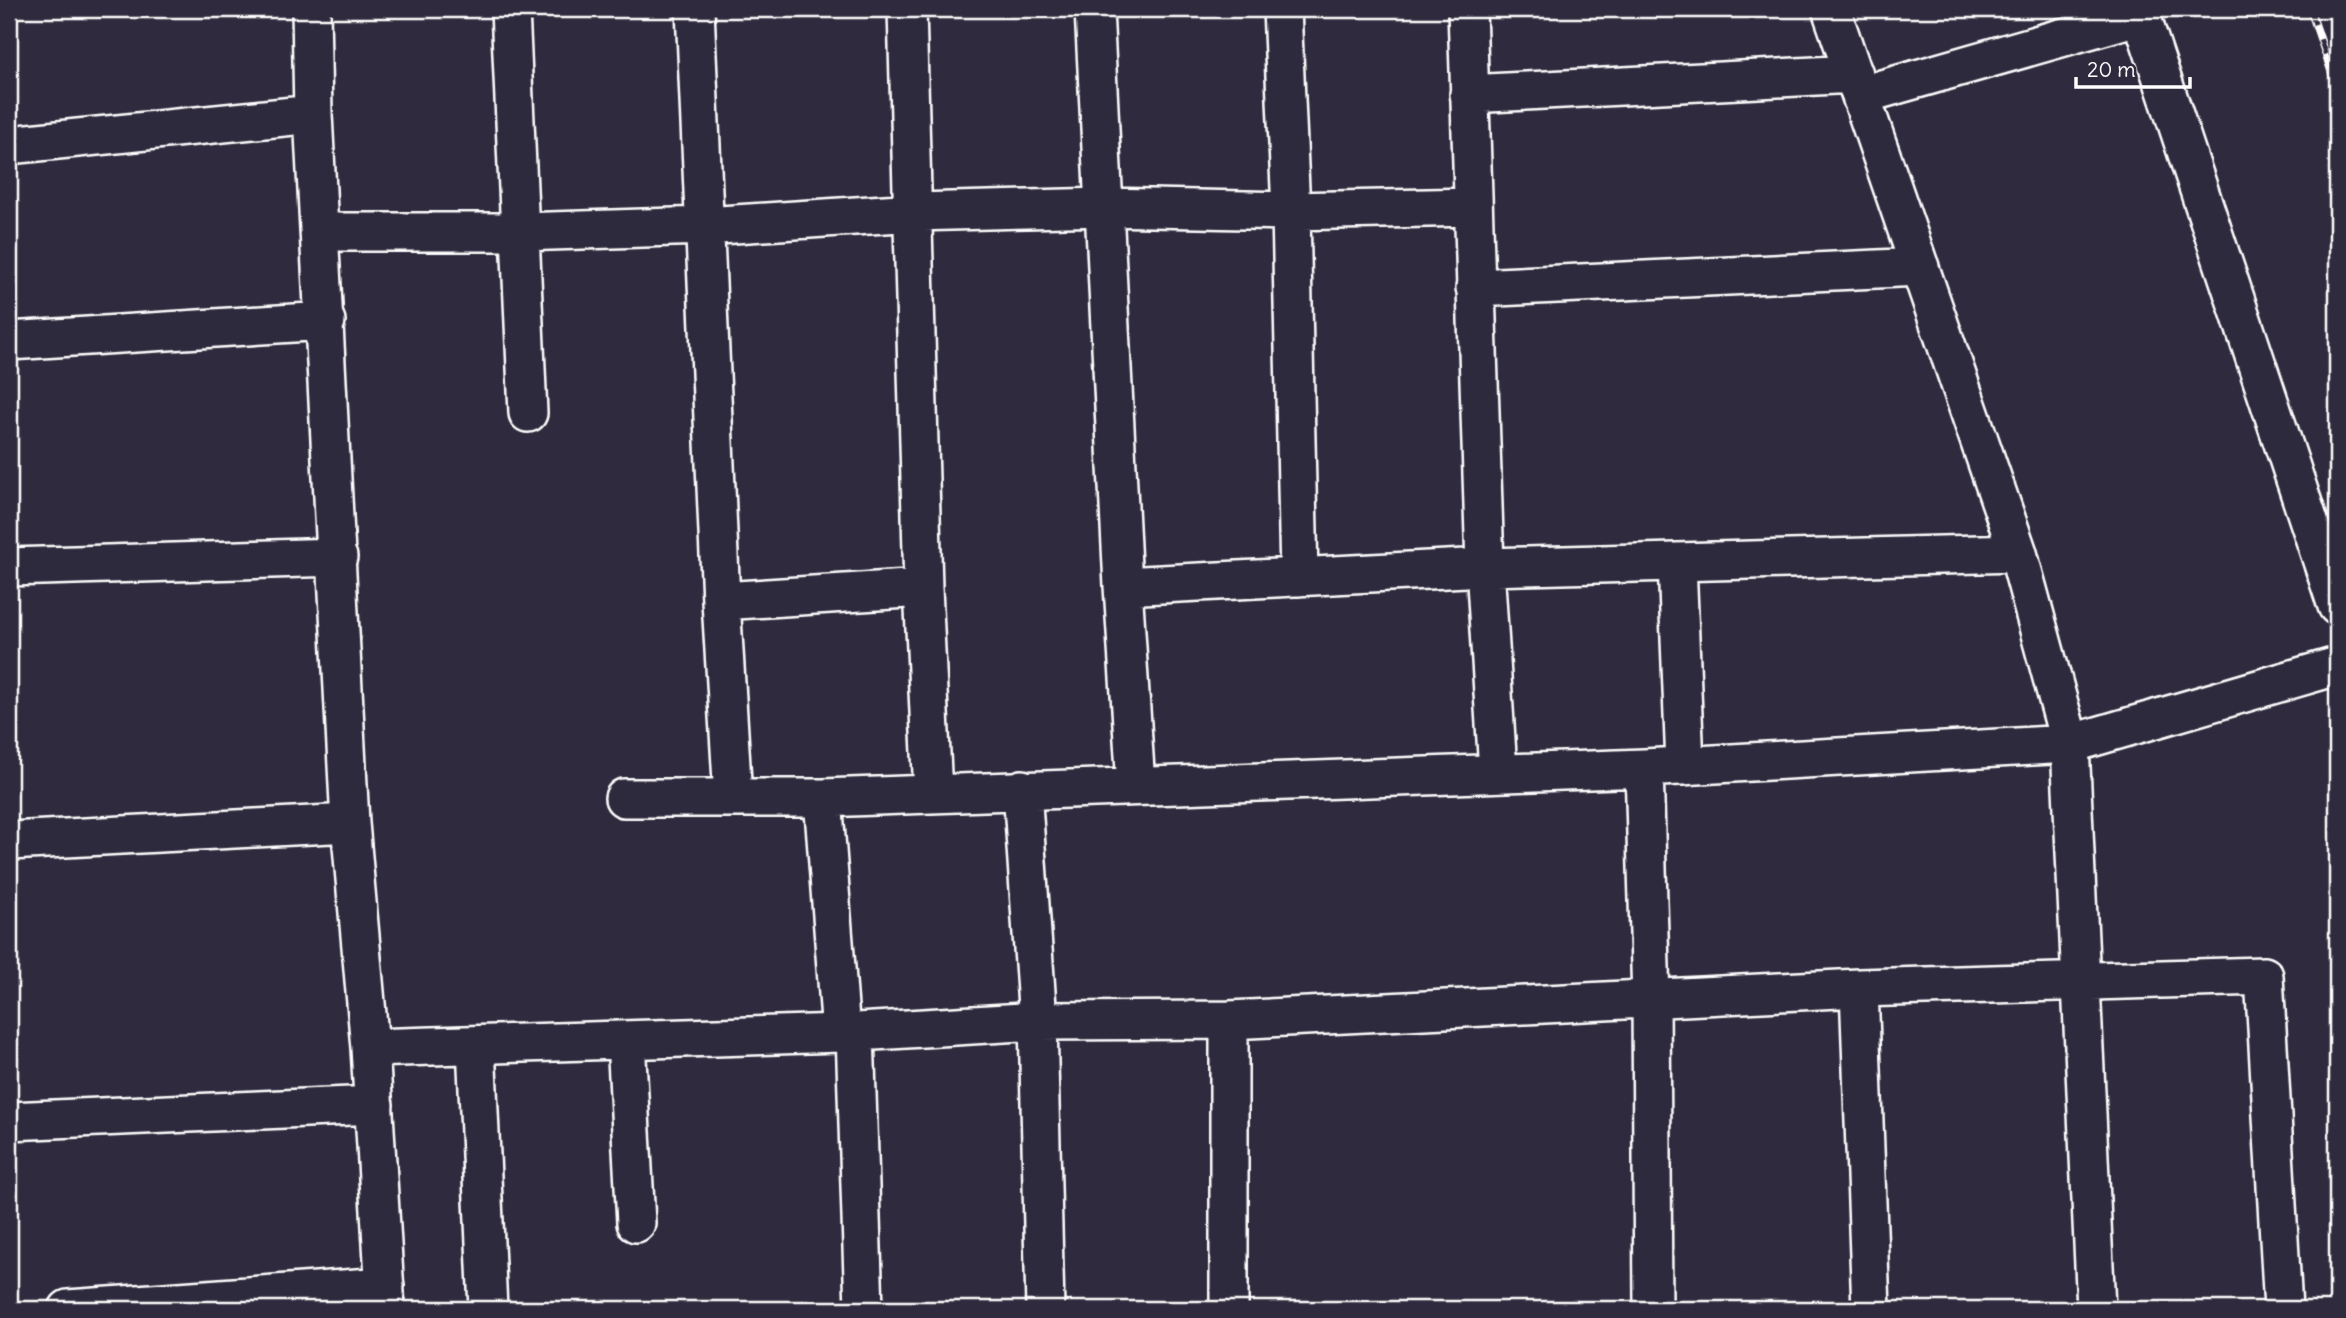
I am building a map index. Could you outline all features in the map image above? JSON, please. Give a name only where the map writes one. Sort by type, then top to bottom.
[{"type":"street","points":[[68,1309],[386,1297],[370,1048],[350,823],[326,321],[313,114],[311,9]]},
{"type":"street","points":[[510,9],[528,413]]},
{"type":"street","points":[[695,9],[721,601],[733,798]]},
{"type":"street","points":[[906,9],[915,212],[923,588],[933,794]]},
{"type":"street","points":[[1094,9],[1123,586],[1136,786]]},
{"type":"street","points":[[1282,9],[1291,211],[1298,577]]},
{"type":"street","points":[[1467,9],[1485,567],[1498,771]]},
{"type":"street","points":[[1831,9],[2018,553],[2070,744],[2096,1309]]},
{"type":"street","points":[[1469,94],[1857,84],[2140,12],[2337,606]]},
{"type":"street","points":[[9,145],[313,114]]},
{"type":"street","points":[[321,232],[520,232],[705,226],[915,212],[1104,206],[1291,211],[1473,207]]},
{"type":"street","points":[[1475,288],[1920,267]]},
{"type":"street","points":[[9,341],[326,321]]},
{"type":"street","points":[[1123,586],[1485,567],[2018,553]]},
{"type":"street","points":[[9,566],[338,556]]},
{"type":"street","points":[[1677,562],[1685,766]]},
{"type":"street","points":[[721,601],[923,588]]},
{"type":"street","points":[[624,798],[823,798],[1498,771],[1644,768],[2070,744],[2337,666]]},
{"type":"street","points":[[1644,768],[1651,1000],[1653,1309]]},
{"type":"street","points":[[1022,789],[1038,1021],[1045,1309]]},
{"type":"street","points":[[823,798],[848,1033],[864,1309]]},
{"type":"street","points":[[9,841],[350,823]]},
{"type":"street","points":[[370,1048],[848,1033],[1038,1021],[1229,1020],[1859,988],[2079,979],[2264,976],[2283,1309]]},
{"type":"street","points":[[1859,988],[1871,1309]]},
{"type":"street","points":[[1229,1020],[1229,1309]]},
{"type":"street","points":[[626,1040],[636,1223]]},
{"type":"street","points":[[475,1045],[488,1309]]},
{"type":"street","points":[[9,1121],[374,1105]]},
{"type":"railway","points":[[2310,9],[2337,88]]}]
